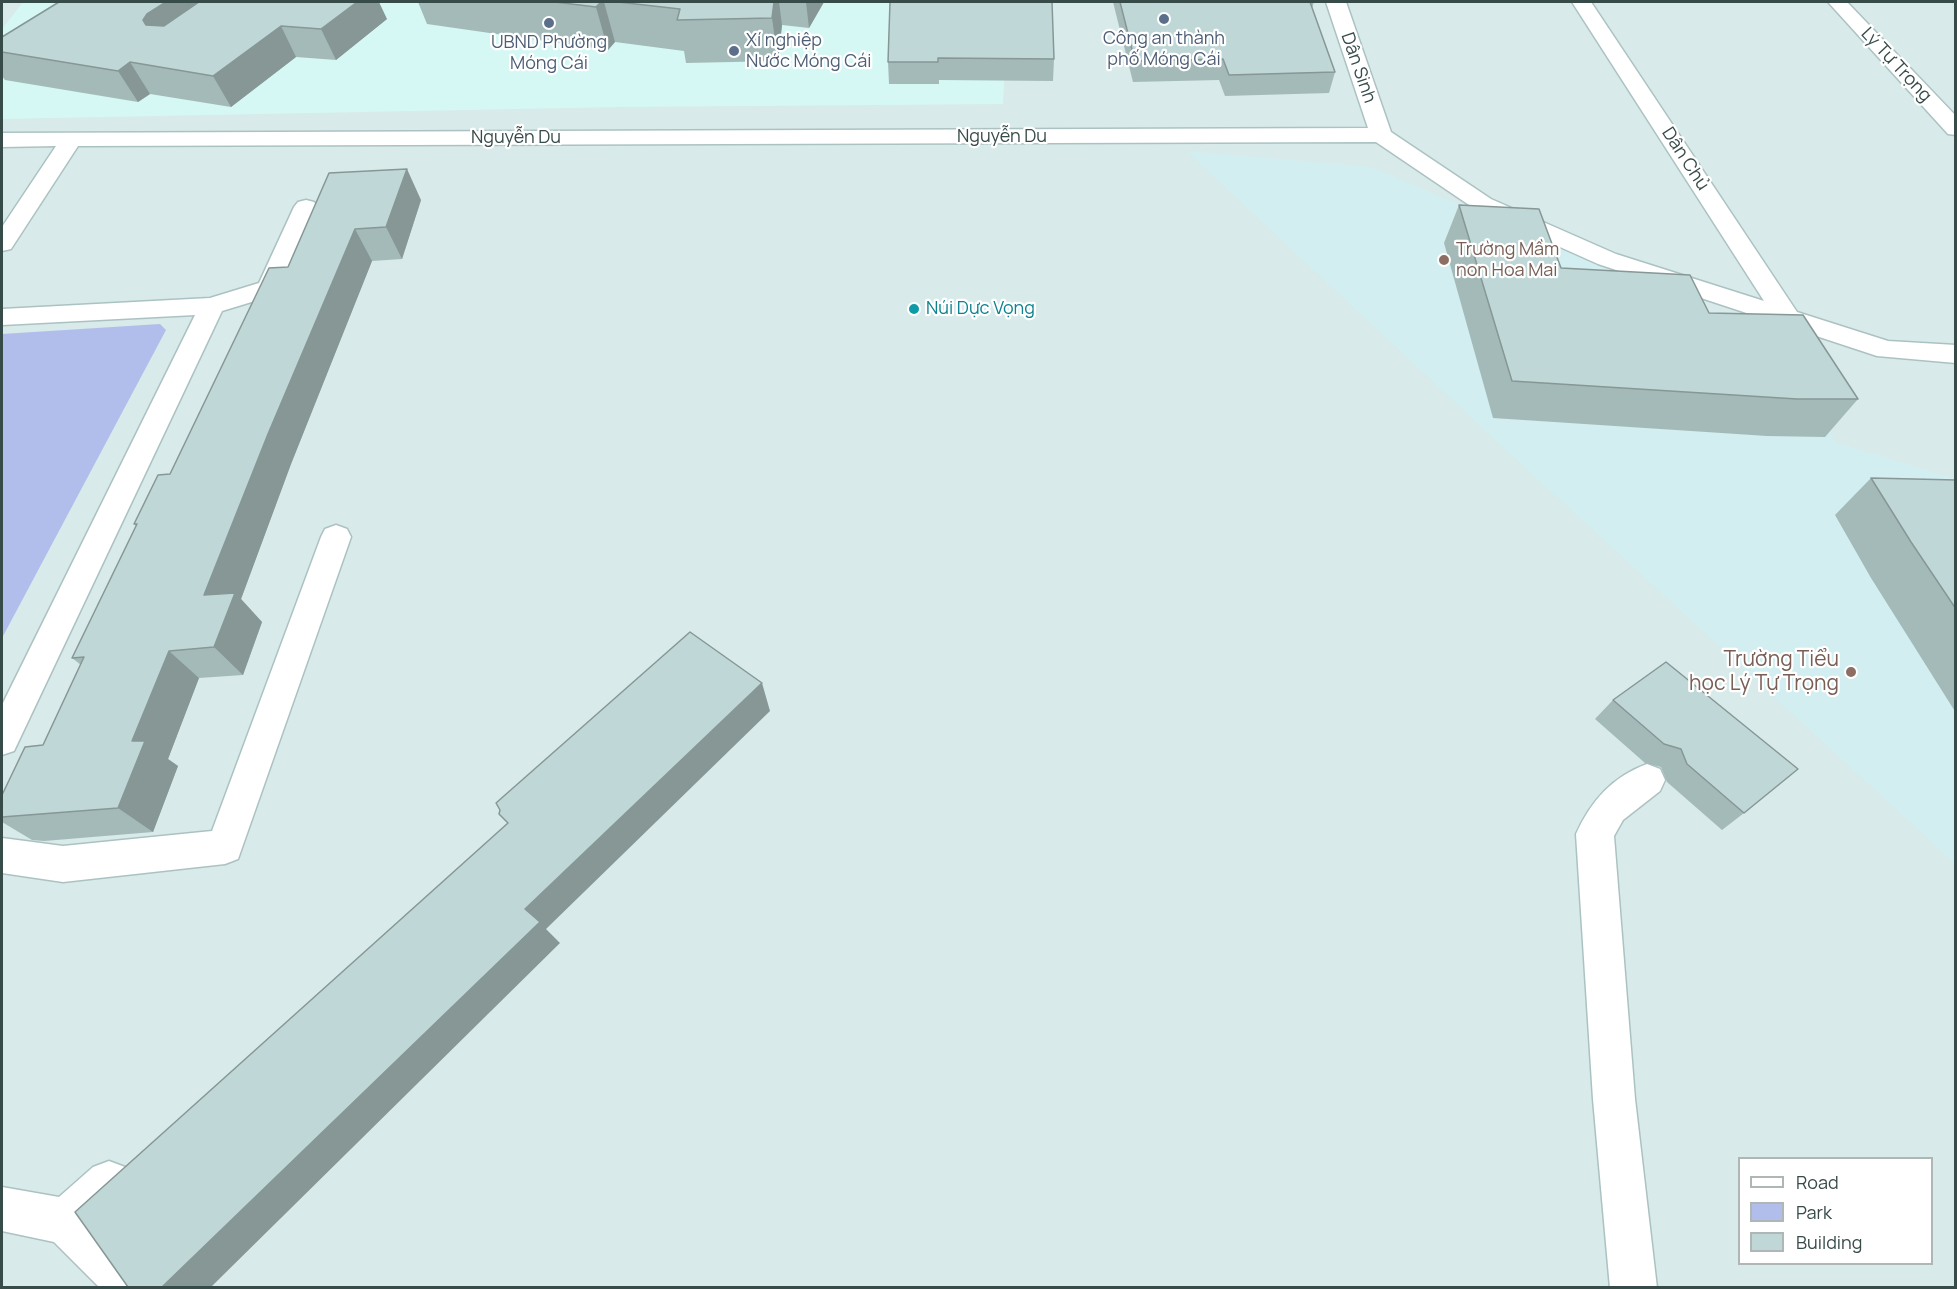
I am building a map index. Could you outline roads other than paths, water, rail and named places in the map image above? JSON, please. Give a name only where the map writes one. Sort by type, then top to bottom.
[{"type":"street","name":"Dân Sinh","points":[[1336,2],[1381,135]]},
{"type":"street","name":"Dân Chủ","points":[[1582,2],[1787,317]]},
{"type":"street","name":"Lý Tự Trọng","points":[[1837,2],[1956,129]]},
{"type":"street","name":"Nguyễn Du","points":[[2,140],[1381,135]]},
{"type":"street","points":[[1381,135],[1483,204],[1607,259],[1886,350],[1956,354]]},
{"type":"street","points":[[2,244],[71,140]]},
{"type":"street","points":[[2,317],[212,306],[269,288],[306,207]]},
{"type":"street","points":[[2,740],[212,306]]},
{"type":"street","points":[[2,856],[63,864],[225,847],[336,537]]},
{"type":"street","points":[[1634,1287],[1614,1099],[1595,834],[1610,808],[1647,780]]},
{"type":"street","points":[[66,1221],[136,1158]]},
{"type":"street","points":[[2,1209],[66,1221],[133,1287]]},
{"type":"place","name":"Công an thành phố Móng Cái","points":[[1164,19]]},
{"type":"place","name":"UBND Phường Móng Cái","points":[[549,23]]},
{"type":"place","name":"Xí nghiệp Nước Móng Cái","points":[[734,51]]},
{"type":"place","name":"Trường Mầm non Hoa Mai","points":[[1444,260]]},
{"type":"place","name":"Núi Dực Vọng","points":[[914,309]]},
{"type":"place","name":"Trường Tiểu học Lý Tự Trọng","points":[[1851,672]]}]
